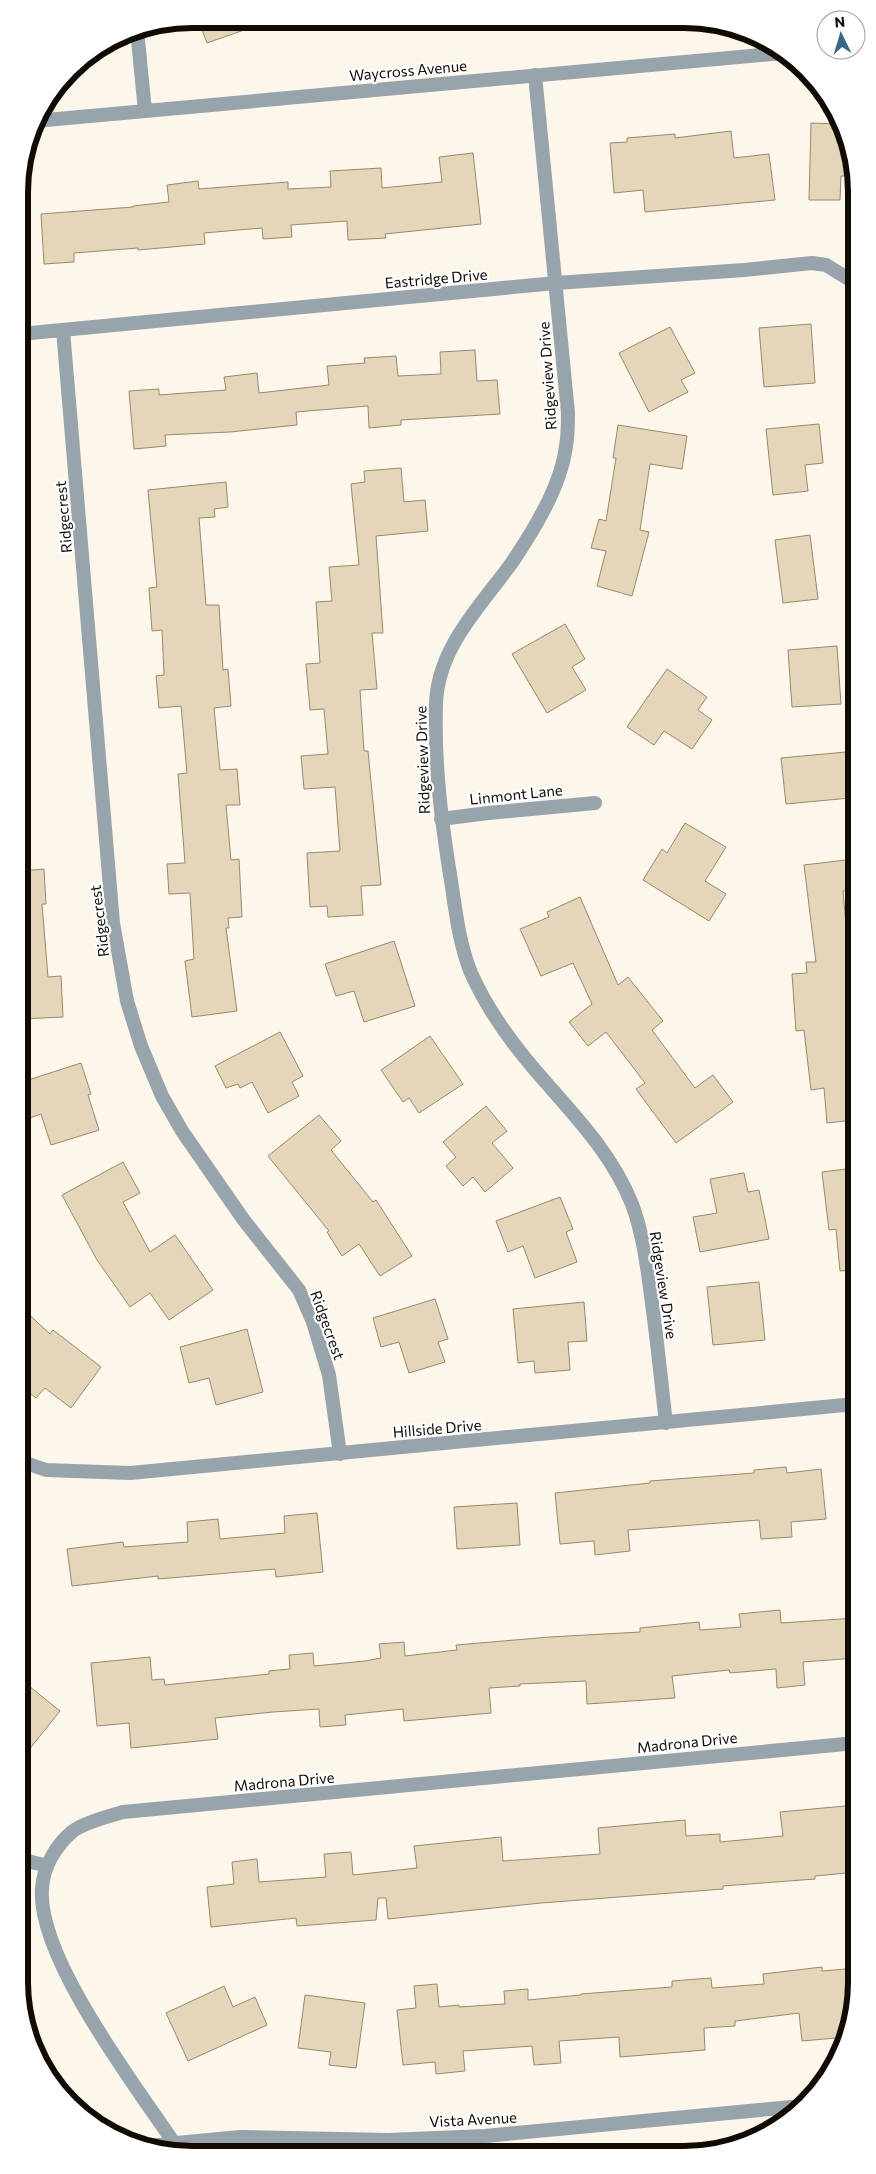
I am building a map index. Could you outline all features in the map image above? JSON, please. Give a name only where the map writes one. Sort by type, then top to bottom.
[{"type":"street","points":[[138,37],[145,111]]},
{"type":"street","name":"Waycross Avenue","points":[[44,120],[773,54]]},
{"type":"street","name":"Ridgeview Drive","points":[[535,75],[568,413],[566,448],[556,484],[530,534],[511,564],[473,611],[448,655],[439,678],[436,702],[437,779],[441,819],[459,931],[470,970],[487,1005],[520,1053],[588,1131],[608,1160],[631,1202],[643,1238],[666,1423]]},
{"type":"street","name":"Eastridge Drive","points":[[28,333],[556,283],[744,270],[812,263],[826,265],[848,279]]},
{"type":"street","name":"Ridgecrest","points":[[63,330],[113,923],[127,1001],[141,1046],[162,1096],[182,1131],[243,1219],[299,1290],[313,1322],[329,1375],[340,1454]]},
{"type":"street","name":"Linmont Lane","points":[[441,819],[595,803]]},
{"type":"street","name":"Hillside Drive","points":[[28,1464],[46,1470],[130,1473],[848,1405]]},
{"type":"street","name":"Madrona Drive","points":[[174,2143],[98,2029],[63,1969],[52,1943],[43,1912],[41,1890],[47,1866],[58,1847],[74,1830],[123,1812],[848,1743]]},
{"type":"street","points":[[28,1861],[47,1866]]},
{"type":"street","name":"Vista Avenue","points":[[165,2144],[240,2137],[388,2140],[485,2136],[792,2107]]},
{"type":"building","points":[[201,28],[250,28],[207,43]]},
{"type":"building","points":[[811,123],[834,124],[843,149],[847,170],[847,176],[841,176],[840,200],[809,200]]},
{"type":"building","points":[[731,131],[734,158],[769,154],[775,200],[645,212],[643,190],[614,193],[610,143],[627,142],[627,138],[675,134],[675,138]]},
{"type":"building","points":[[473,153],[481,224],[385,234],[386,238],[348,240],[347,221],[291,225],[292,237],[263,239],[262,228],[204,233],[205,244],[74,253],[74,262],[44,264],[41,214],[133,207],[169,202],[167,185],[198,181],[199,189],[288,182],[288,189],[331,187],[330,171],[381,168],[382,188],[442,182],[439,157]]},
{"type":"building","points":[[811,324],[815,383],[764,387],[759,328]]},
{"type":"building","points":[[670,327],[695,373],[681,380],[688,392],[649,412],[619,353]]},
{"type":"building","points":[[475,350],[477,381],[497,380],[500,414],[401,420],[401,425],[369,428],[368,406],[296,412],[297,425],[230,432],[165,435],[166,446],[134,449],[129,391],[159,389],[159,395],[226,390],[224,377],[257,373],[259,393],[329,385],[327,366],[365,363],[364,358],[396,356],[398,376],[441,374],[440,352]]},
{"type":"building","points":[[819,424],[823,463],[805,465],[808,491],[773,495],[766,429]]},
{"type":"building","points":[[618,425],[687,436],[682,469],[650,464],[640,530],[649,532],[632,596],[597,586],[606,551],[591,548],[599,519],[606,521],[616,458],[613,458]]},
{"type":"building","points":[[401,468],[404,502],[425,500],[428,531],[376,536],[383,633],[372,633],[377,689],[360,690],[364,751],[368,751],[381,885],[361,886],[363,915],[328,917],[327,906],[310,907],[307,853],[340,851],[335,787],[304,789],[301,756],[328,754],[324,709],[310,710],[306,664],[320,663],[316,602],[332,601],[329,567],[359,565],[351,484],[365,482],[364,471]]},
{"type":"building","points":[[226,482],[228,507],[214,509],[215,517],[199,518],[206,605],[219,605],[223,670],[228,669],[231,706],[214,708],[220,770],[237,769],[240,805],[226,805],[231,860],[239,859],[242,917],[228,918],[229,928],[226,928],[237,1011],[192,1017],[185,961],[194,959],[190,893],[169,894],[167,864],[185,863],[178,774],[187,773],[181,706],[159,708],[156,676],[164,675],[162,630],[152,631],[149,588],[157,587],[148,490]]},
{"type":"building","points":[[810,535],[818,599],[783,603],[775,540]]},
{"type":"building","points":[[565,624],[585,659],[572,667],[586,690],[547,713],[512,654]]},
{"type":"building","points":[[837,646],[841,704],[792,707],[788,650]]},
{"type":"building","points":[[667,669],[707,697],[698,710],[712,720],[692,749],[664,731],[654,745],[627,727]]},
{"type":"building","points":[[846,752],[848,798],[786,804],[781,758]]},
{"type":"building","points":[[685,823],[726,847],[705,881],[726,894],[709,921],[643,880],[662,849],[667,853]]},
{"type":"building","points":[[848,860],[848,891],[843,891],[848,948],[848,1121],[827,1123],[824,1088],[811,1090],[804,1030],[796,1031],[792,974],[807,973],[806,962],[816,962],[804,865]]},
{"type":"building","points":[[44,869],[46,904],[42,904],[48,977],[61,976],[63,1017],[28,1019],[28,870]]},
{"type":"building","points":[[580,897],[618,985],[628,977],[663,1021],[652,1030],[695,1088],[713,1075],[733,1102],[676,1143],[636,1089],[645,1083],[606,1032],[588,1046],[569,1022],[592,1004],[573,963],[541,976],[520,929],[549,917],[547,912]]},
{"type":"building","points":[[394,941],[415,1006],[364,1022],[354,991],[336,996],[325,964]]},
{"type":"building","points":[[280,1032],[303,1076],[292,1082],[299,1096],[268,1113],[252,1082],[240,1088],[238,1084],[226,1088],[215,1066]]},
{"type":"building","points":[[430,1036],[463,1084],[419,1113],[409,1098],[403,1102],[381,1070]]},
{"type":"building","points":[[81,1063],[91,1094],[88,1095],[99,1130],[51,1145],[41,1114],[28,1119],[28,1080]]},
{"type":"building","points":[[486,1106],[507,1131],[492,1143],[513,1168],[485,1192],[473,1177],[463,1186],[446,1166],[456,1157],[443,1142]]},
{"type":"building","points":[[319,1115],[341,1141],[331,1150],[373,1202],[376,1200],[412,1256],[380,1276],[359,1244],[342,1256],[327,1232],[329,1231],[268,1156]]},
{"type":"building","points":[[123,1162],[140,1193],[123,1202],[150,1252],[175,1235],[213,1290],[169,1320],[150,1293],[130,1307],[97,1260],[62,1195]]},
{"type":"building","points":[[848,1169],[848,1270],[840,1271],[836,1229],[829,1230],[822,1172]]},
{"type":"building","points":[[744,1173],[748,1192],[759,1190],[769,1239],[700,1252],[693,1217],[717,1213],[710,1179]]},
{"type":"building","points":[[560,1197],[573,1229],[566,1232],[577,1262],[535,1278],[523,1246],[508,1252],[496,1221]]},
{"type":"building","points":[[759,1282],[765,1340],[713,1345],[707,1287]]},
{"type":"building","points":[[435,1299],[448,1339],[438,1342],[445,1362],[409,1373],[399,1342],[381,1347],[373,1318]]},
{"type":"building","points":[[584,1302],[587,1341],[568,1342],[570,1370],[535,1373],[534,1361],[518,1363],[513,1309]]},
{"type":"building","points":[[28,1314],[50,1334],[53,1330],[101,1367],[71,1408],[45,1388],[36,1398],[28,1392]]},
{"type":"building","points":[[247,1329],[263,1392],[216,1405],[209,1378],[189,1383],[180,1347]]},
{"type":"building","points":[[786,1467],[787,1473],[821,1469],[826,1519],[791,1522],[792,1537],[761,1539],[759,1520],[628,1530],[630,1551],[595,1555],[594,1541],[560,1544],[555,1493],[650,1483],[650,1481],[754,1473],[754,1470]]},
{"type":"building","points":[[517,1503],[520,1545],[457,1549],[454,1507]]},
{"type":"building","points":[[317,1513],[323,1572],[276,1577],[275,1569],[158,1579],[158,1576],[72,1586],[67,1549],[123,1542],[124,1547],[188,1542],[187,1522],[218,1519],[220,1539],[285,1533],[284,1516]]},
{"type":"building","points":[[780,1610],[781,1623],[848,1619],[848,1659],[803,1662],[805,1685],[777,1688],[776,1669],[730,1673],[729,1670],[672,1676],[675,1698],[587,1704],[586,1681],[520,1684],[520,1686],[489,1688],[491,1713],[404,1721],[403,1709],[345,1715],[346,1725],[320,1727],[319,1709],[273,1712],[215,1718],[218,1739],[131,1748],[129,1723],[97,1726],[91,1663],[150,1657],[152,1680],[164,1679],[165,1685],[269,1674],[269,1671],[290,1669],[289,1655],[313,1653],[314,1666],[381,1658],[379,1644],[404,1642],[405,1656],[457,1650],[456,1645],[640,1632],[640,1628],[699,1622],[700,1630],[741,1627],[739,1614]]},
{"type":"building","points":[[28,1685],[60,1711],[28,1751]]},
{"type":"building","points":[[848,1806],[848,1873],[815,1876],[815,1879],[723,1886],[723,1889],[541,1903],[388,1919],[386,1898],[378,1898],[376,1920],[297,1926],[296,1918],[211,1927],[207,1887],[234,1884],[232,1862],[257,1859],[259,1882],[326,1877],[324,1854],[351,1852],[353,1875],[417,1868],[414,1846],[501,1837],[503,1861],[600,1854],[598,1828],[685,1820],[686,1836],[720,1834],[720,1842],[783,1836],[780,1812]]},
{"type":"building","points":[[822,1967],[822,1971],[848,1969],[847,2004],[839,2038],[802,2041],[799,2013],[735,2021],[735,2026],[704,2028],[705,2050],[620,2057],[619,2037],[559,2041],[561,2063],[534,2065],[532,2046],[463,2051],[465,2071],[436,2074],[435,2062],[403,2065],[397,2010],[416,2008],[414,1986],[437,1984],[439,2007],[459,2005],[459,2007],[505,2004],[504,1991],[528,1989],[528,2000],[672,1987],[672,1981],[711,1978],[712,1988],[764,1984],[763,1974]]},
{"type":"building","points":[[224,1986],[233,2007],[255,1997],[267,2025],[188,2061],[166,2013]]},
{"type":"building","points":[[305,1995],[365,2003],[356,2068],[329,2065],[331,2052],[298,2048]]}]
